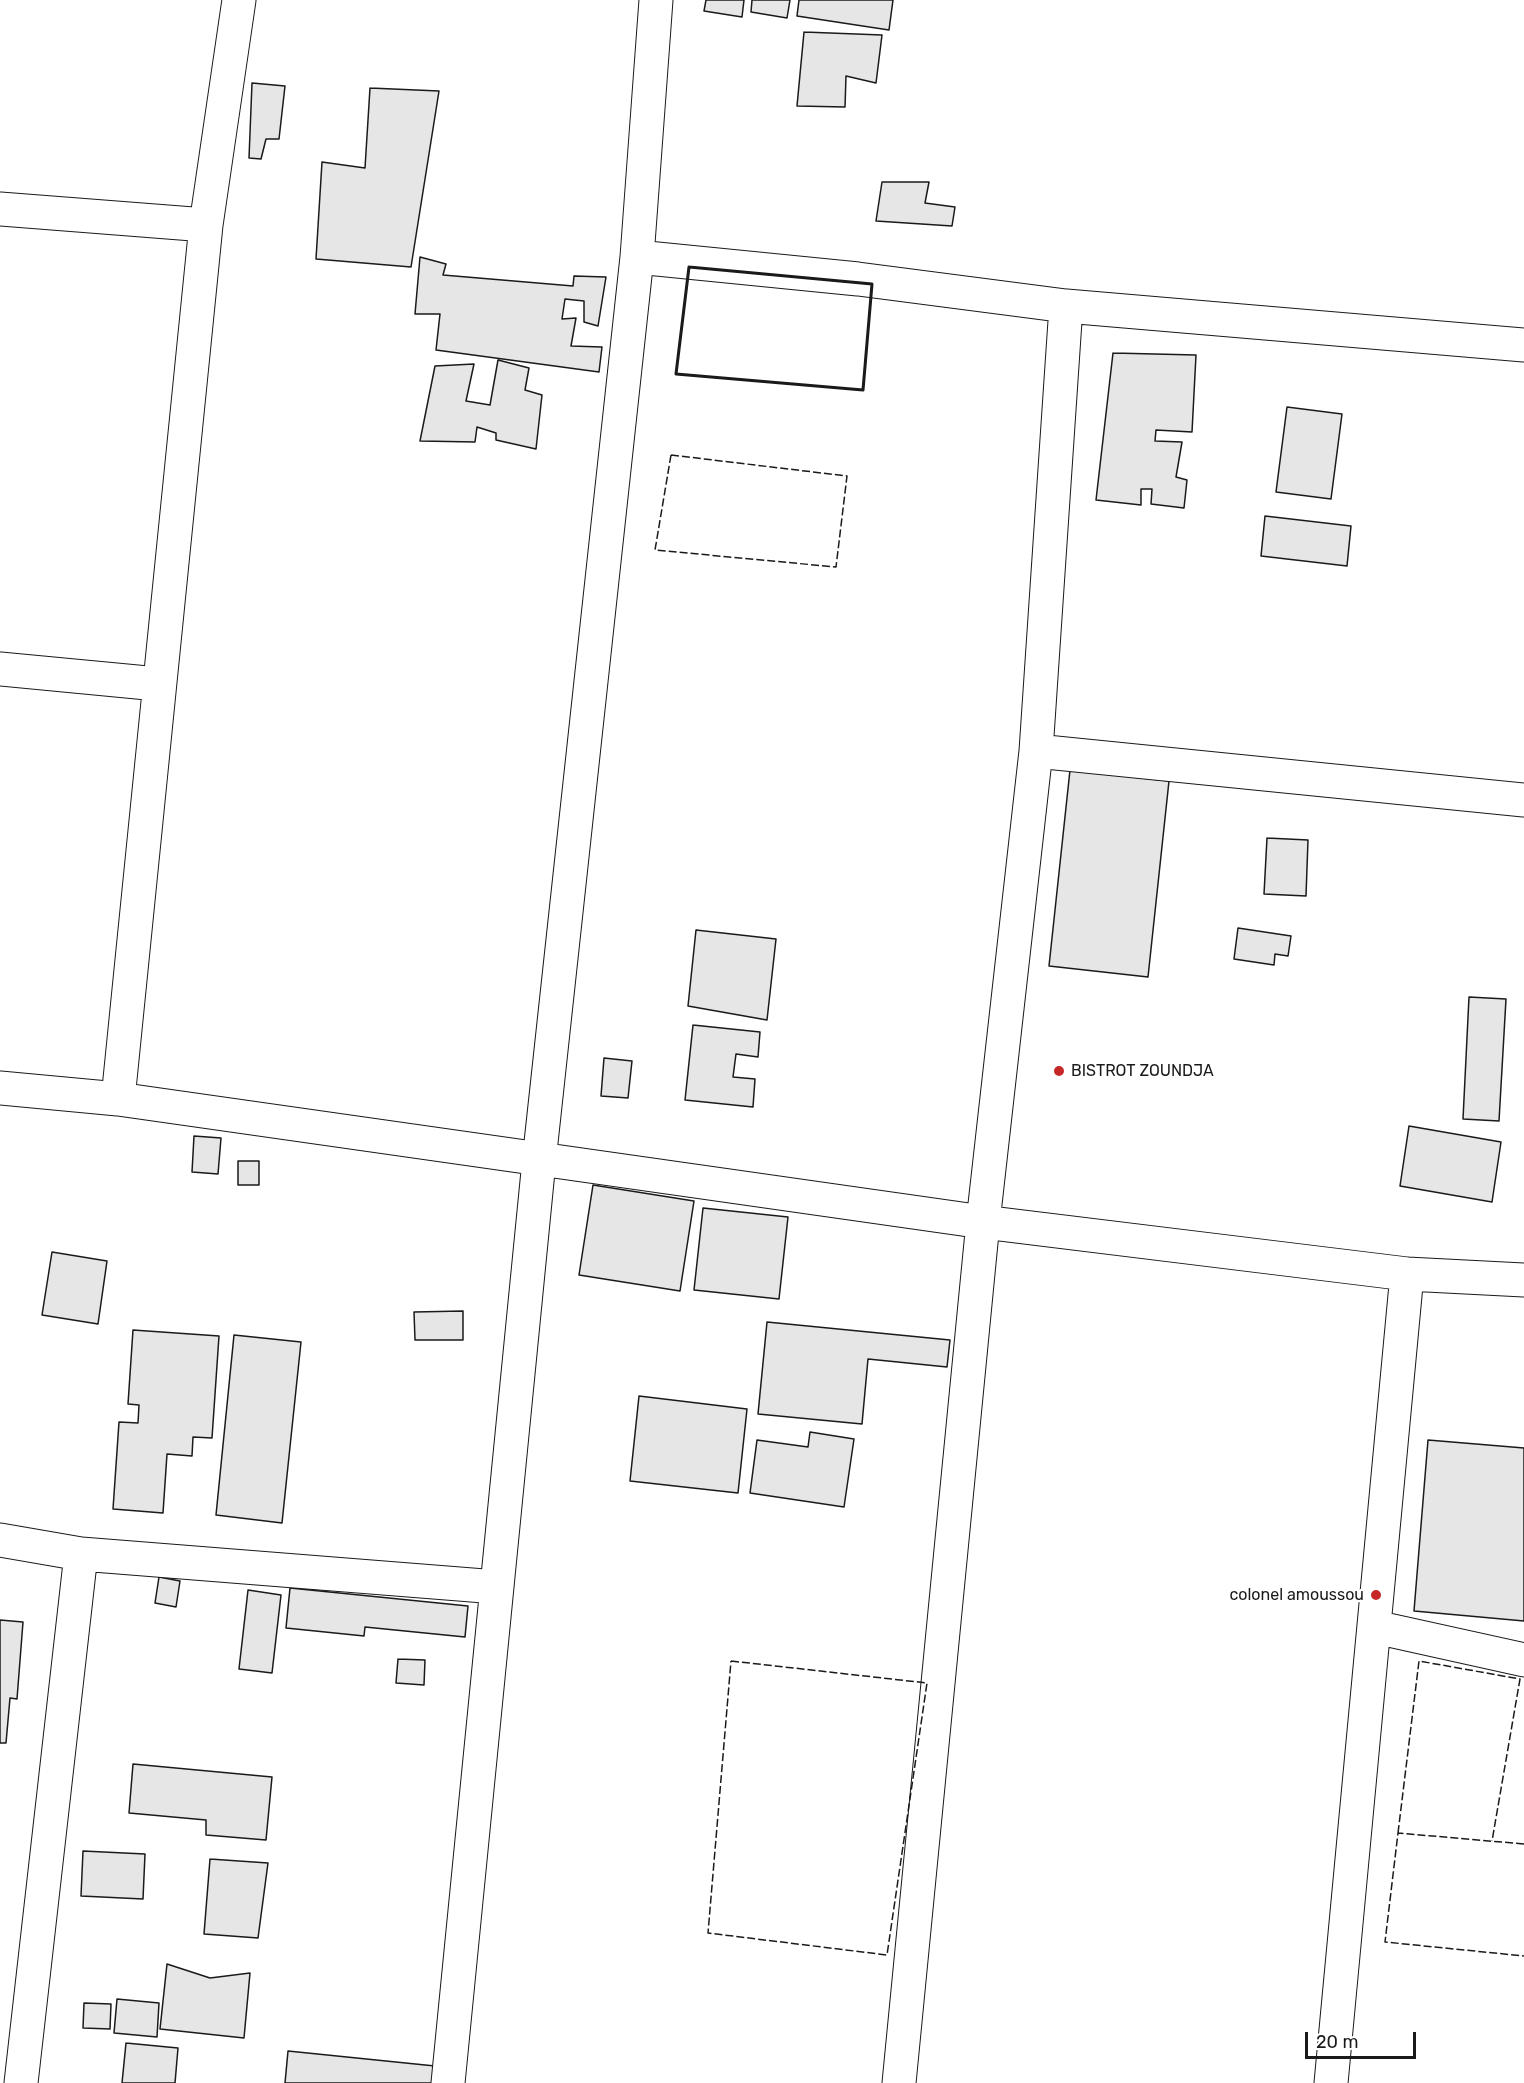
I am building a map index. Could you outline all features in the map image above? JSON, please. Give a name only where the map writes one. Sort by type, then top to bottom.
[{"type":"street","points":[[118,1099],[206,225],[238,0]]},
{"type":"street","points":[[448,2083],[539,1161],[637,257],[656,0]]},
{"type":"street","points":[[0,209],[206,225]]},
{"type":"street","points":[[637,257],[858,279],[1066,306],[1524,345]]},
{"type":"street","points":[[899,2083],[983,1222],[1035,751],[1066,306]]},
{"type":"street","points":[[0,669],[158,684]]},
{"type":"street","points":[[1035,751],[1524,800]]},
{"type":"street","points":[[0,1088],[118,1099],[539,1161],[983,1222],[1407,1274],[1524,1280]]},
{"type":"street","points":[[1331,2083],[1407,1274]]},
{"type":"street","points":[[0,1540],[81,1554],[497,1587]]},
{"type":"street","points":[[21,2083],[81,1554]]},
{"type":"street","points":[[1375,1627],[1524,1660]]},
{"type":"building","points":[[706,0],[744,0],[742,17],[704,11]]},
{"type":"building","points":[[752,0],[790,0],[787,18],[751,12]]},
{"type":"building","points":[[799,0],[893,0],[889,30],[797,16]]},
{"type":"building","points":[[804,32],[882,35],[876,83],[846,76],[845,107],[797,106]]},
{"type":"building","points":[[252,83],[285,86],[279,139],[266,139],[261,159],[249,158]]},
{"type":"building","points":[[370,88],[439,91],[411,267],[316,259],[322,162],[365,168]]},
{"type":"building","points":[[882,182],[929,182],[925,203],[955,207],[952,226],[876,221]]},
{"type":"building","points":[[420,257],[446,264],[443,275],[573,286],[574,276],[606,277],[598,326],[584,322],[584,301],[565,299],[562,319],[576,318],[571,346],[602,347],[599,372],[436,350],[440,314],[415,314]]},
{"type":"building","points":[[1113,353],[1196,355],[1192,432],[1156,430],[1155,441],[1182,442],[1176,477],[1187,480],[1184,508],[1151,504],[1152,489],[1141,489],[1141,505],[1096,500]]},
{"type":"building","points":[[498,360],[529,368],[525,390],[542,395],[536,449],[496,440],[496,433],[477,427],[475,442],[420,441],[435,366],[474,364],[466,401],[490,405]]},
{"type":"building","points":[[1287,407],[1342,414],[1331,499],[1276,492]]},
{"type":"building","points":[[1265,516],[1351,526],[1347,566],[1261,556]]},
{"type":"building","points":[[1070,770],[1169,781],[1148,977],[1049,966]]},
{"type":"building","points":[[1267,838],[1308,840],[1306,896],[1264,894]]},
{"type":"building","points":[[1238,928],[1291,936],[1288,956],[1275,954],[1274,965],[1234,959]]},
{"type":"building","points":[[696,930],[776,939],[767,1020],[688,1006]]},
{"type":"building","points":[[1469,997],[1506,999],[1499,1121],[1463,1119]]},
{"type":"building","points":[[693,1025],[760,1032],[758,1057],[736,1054],[733,1077],[755,1079],[753,1107],[685,1100]]},
{"type":"building","points":[[604,1058],[632,1061],[628,1098],[601,1096]]},
{"type":"building","points":[[1409,1126],[1501,1142],[1492,1202],[1400,1186]]},
{"type":"building","points":[[194,1136],[221,1138],[218,1174],[192,1172]]},
{"type":"building","points":[[238,1161],[259,1161],[259,1185],[238,1185]]},
{"type":"building","points":[[593,1185],[694,1201],[680,1291],[579,1275]]},
{"type":"building","points":[[703,1208],[788,1217],[779,1299],[694,1290]]},
{"type":"building","points":[[52,1252],[107,1261],[98,1324],[42,1315]]},
{"type":"building","points":[[463,1311],[463,1340],[415,1340],[414,1312]]},
{"type":"building","points":[[767,1322],[950,1340],[947,1367],[868,1359],[862,1424],[758,1414]]},
{"type":"building","points":[[133,1330],[219,1336],[212,1438],[193,1437],[192,1456],[167,1454],[163,1513],[113,1509],[119,1422],[138,1423],[139,1405],[128,1404]]},
{"type":"building","points":[[234,1335],[301,1342],[282,1523],[216,1515]]},
{"type":"building","points":[[639,1396],[747,1409],[738,1493],[630,1481]]},
{"type":"building","points":[[810,1432],[854,1439],[844,1507],[750,1493],[757,1440],[808,1447]]},
{"type":"building","points":[[1428,1440],[1524,1448],[1524,1621],[1414,1611]]},
{"type":"building","points":[[159,1577],[180,1581],[176,1607],[155,1603]]},
{"type":"building","points":[[290,1588],[468,1606],[465,1637],[365,1627],[364,1636],[286,1628]]},
{"type":"building","points":[[248,1590],[281,1595],[272,1673],[239,1669]]},
{"type":"building","points":[[0,1620],[23,1622],[17,1699],[10,1698],[6,1743],[0,1743]]},
{"type":"building","points":[[398,1659],[425,1660],[424,1685],[396,1683]]},
{"type":"building","points":[[133,1764],[272,1777],[266,1840],[206,1835],[206,1820],[129,1813]]},
{"type":"building","points":[[83,1851],[145,1854],[143,1899],[81,1896]]},
{"type":"building","points":[[210,1859],[268,1863],[258,1938],[204,1934]]},
{"type":"building","points":[[167,1964],[210,1978],[250,1973],[244,2038],[160,2029]]},
{"type":"building","points":[[117,1999],[159,2003],[157,2037],[114,2033]]},
{"type":"building","points":[[84,2003],[111,2004],[110,2029],[83,2028]]},
{"type":"building","points":[[126,2043],[178,2048],[175,2083],[122,2083]]},
{"type":"building","points":[[288,2051],[435,2066],[433,2083],[285,2083]]},
{"type":"fence","points":[[671,455],[847,476],[836,567],[655,550],[671,455]]},
{"type":"fence","points":[[731,1661],[927,1683],[887,1955],[708,1933],[731,1661]]},
{"type":"fence","points":[[1398,1833],[1419,1661],[1520,1679],[1492,1841]]},
{"type":"fence","points":[[1524,1844],[1398,1833],[1385,1942],[1524,1956]]},
{"type":"wall","points":[[689,267],[872,284],[863,390],[676,374],[689,267]]},
{"type":"place","name":"BISTROT ZOUNDJA","points":[[1059,1071]]},
{"type":"place","name":"colonel amoussou","points":[[1376,1595]]}]
